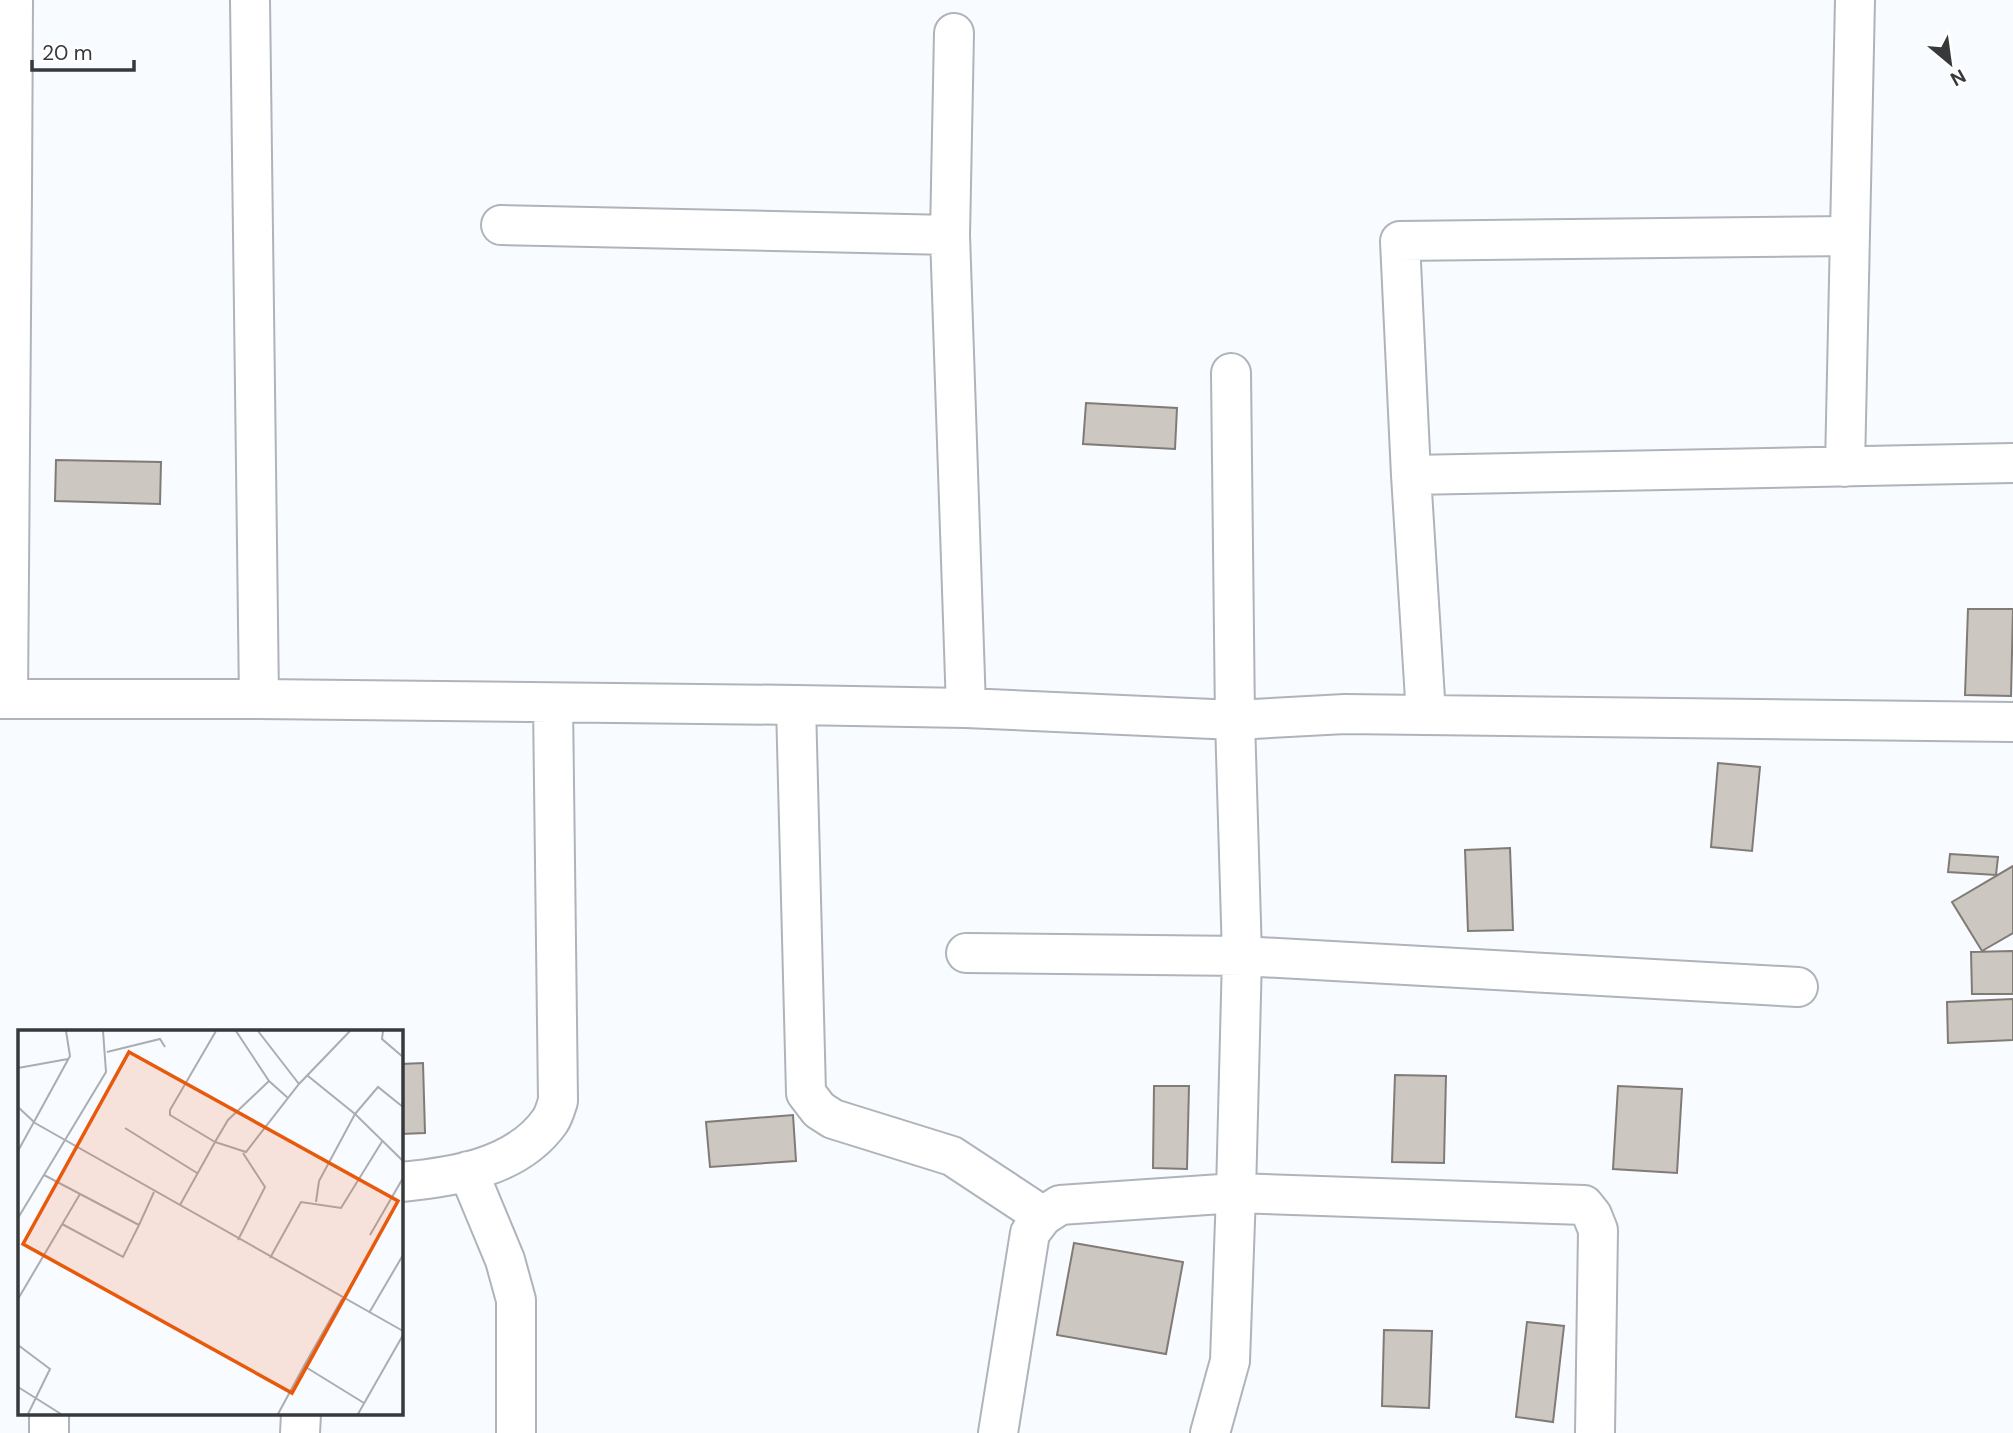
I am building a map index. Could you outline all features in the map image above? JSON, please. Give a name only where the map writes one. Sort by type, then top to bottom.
[{"type":"street","points":[[13,0],[6,191],[4,699],[796,705],[966,708],[1235,720],[1345,714],[2013,722]]},
{"type":"street","points":[[250,0],[259,699]]},
{"type":"street","points":[[1845,467],[1855,0]]},
{"type":"street","points":[[954,33],[950,235],[966,708]]},
{"type":"street","points":[[502,225],[950,235]]},
{"type":"street","points":[[1426,715],[1400,241],[1850,236]]},
{"type":"street","points":[[1210,1433],[1230,1361],[1242,956],[1235,720],[1231,373]]},
{"type":"street","points":[[1411,475],[2013,463]]},
{"type":"street","points":[[402,1182],[448,1177],[496,1163],[528,1143],[550,1121],[558,1101],[553,704]]},
{"type":"street","points":[[796,705],[806,1093],[819,1110],[833,1119],[952,1156],[1043,1216]]},
{"type":"street","points":[[966,953],[1242,956],[1798,987]]},
{"type":"street","points":[[468,1171],[505,1260],[516,1300],[516,1433]]},
{"type":"street","points":[[998,1433],[1030,1233],[1043,1216],[1060,1205],[1236,1193],[1584,1205],[1598,1230],[1595,1433]]},
{"type":"building","points":[[1086,403],[1177,408],[1175,449],[1083,444]]},
{"type":"building","points":[[56,460],[161,462],[160,504],[55,501]]},
{"type":"building","points":[[1968,609],[2013,609],[2011,696],[1965,695]]},
{"type":"building","points":[[1718,763],[1760,767],[1752,851],[1711,847]]},
{"type":"building","points":[[1510,848],[1513,930],[1468,931],[1465,850]]},
{"type":"building","points":[[1950,854],[1998,857],[1996,875],[1948,872]]},
{"type":"building","points":[[2013,866],[2013,933],[1982,951],[1952,902]]},
{"type":"building","points":[[2013,951],[2013,994],[1972,994],[1971,952]]},
{"type":"building","points":[[2013,999],[2013,1040],[1948,1043],[1947,1002]]},
{"type":"building","points":[[423,1063],[425,1133],[402,1134],[402,1064]]},
{"type":"building","points":[[1395,1075],[1446,1076],[1444,1163],[1392,1162]]},
{"type":"building","points":[[1154,1086],[1189,1086],[1187,1169],[1153,1168]]},
{"type":"building","points":[[1618,1086],[1682,1089],[1677,1173],[1613,1169]]},
{"type":"building","points":[[793,1115],[796,1161],[710,1167],[706,1122]]},
{"type":"building","points":[[1074,1243],[1183,1262],[1166,1354],[1057,1335]]},
{"type":"building","points":[[1527,1322],[1564,1326],[1553,1422],[1516,1417]]},
{"type":"building","points":[[1384,1330],[1432,1331],[1429,1408],[1382,1406]]}]
